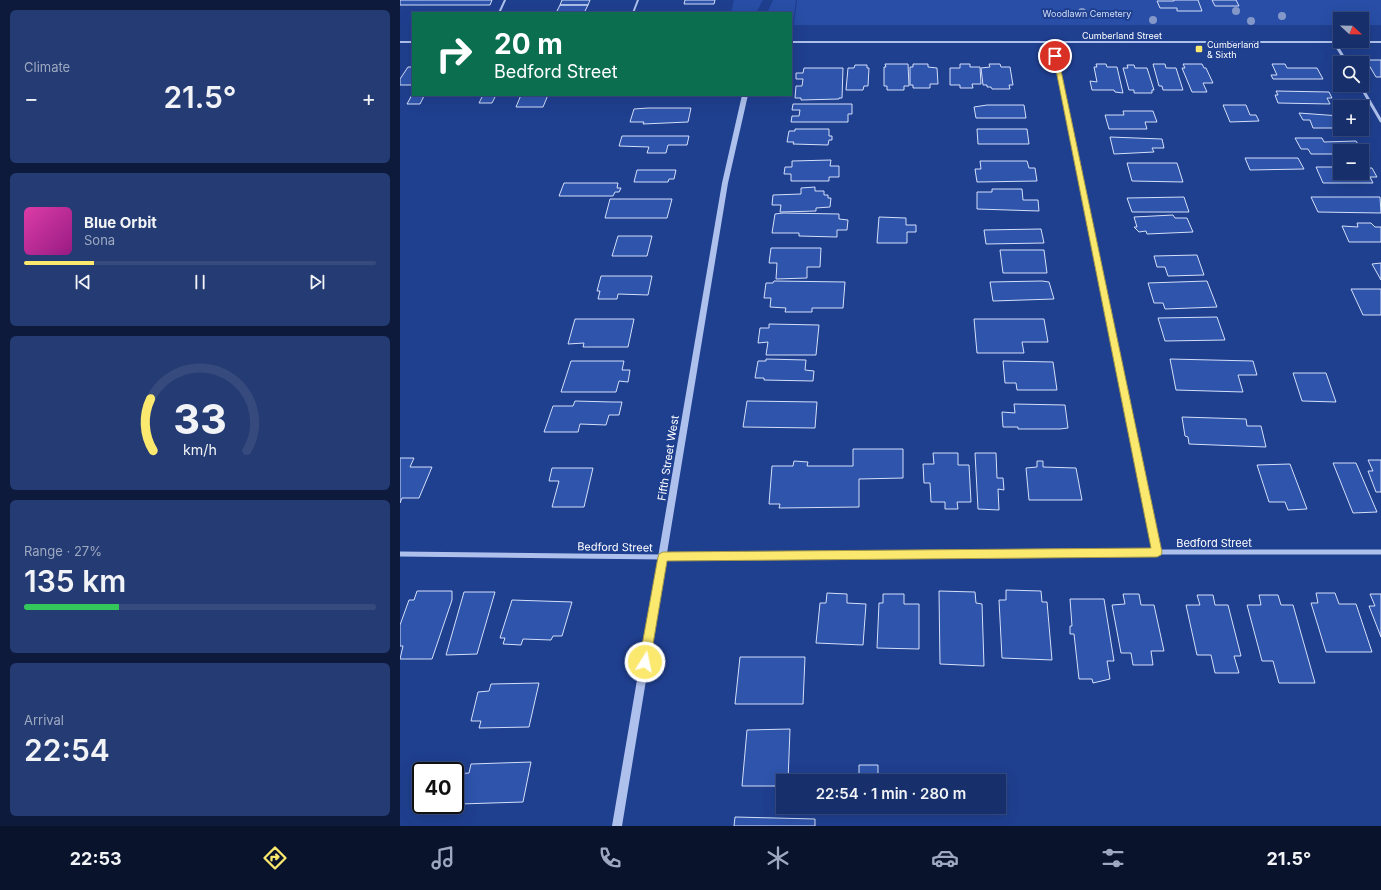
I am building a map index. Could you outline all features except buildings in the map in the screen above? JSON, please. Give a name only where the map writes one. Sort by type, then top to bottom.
[{"type":"street","points":[[400,42],[412,42]]},
{"type":"street","name":"Cumberland Street","points":[[792,42],[1333,42]]},
{"type":"street","name":"Cumberland Street","points":[[1369,42],[1381,42]]},
{"type":"street","points":[[1052,43],[1157,552]]},
{"type":"street","points":[[1364,92],[1381,122]]},
{"type":"street","name":"Fifth Street West","points":[[617,826],[725,182],[745,96]]},
{"type":"street","name":"Bedford Street","points":[[400,554],[663,557],[1157,552],[1381,552]]},
{"type":"lane","points":[[499,12],[505,0]]},
{"type":"lane","points":[[633,12],[638,0]]},
{"type":"green space","points":[[734,0],[763,0],[757,12],[731,12]]},
{"type":"green space","points":[[773,0],[796,0],[793,22],[792,12],[767,12]]},
{"type":"green space","name":"Woodlawn Cemetery","points":[[797,0],[1381,0],[1381,25],[1369,25],[1369,12],[1333,12],[1333,25],[794,25]]},
{"type":"place","name":"Cumberland & Sixth","points":[[1199,49]]},
{"type":"route","points":[[645,662],[663,557],[1157,552],[1055,56]]}]
